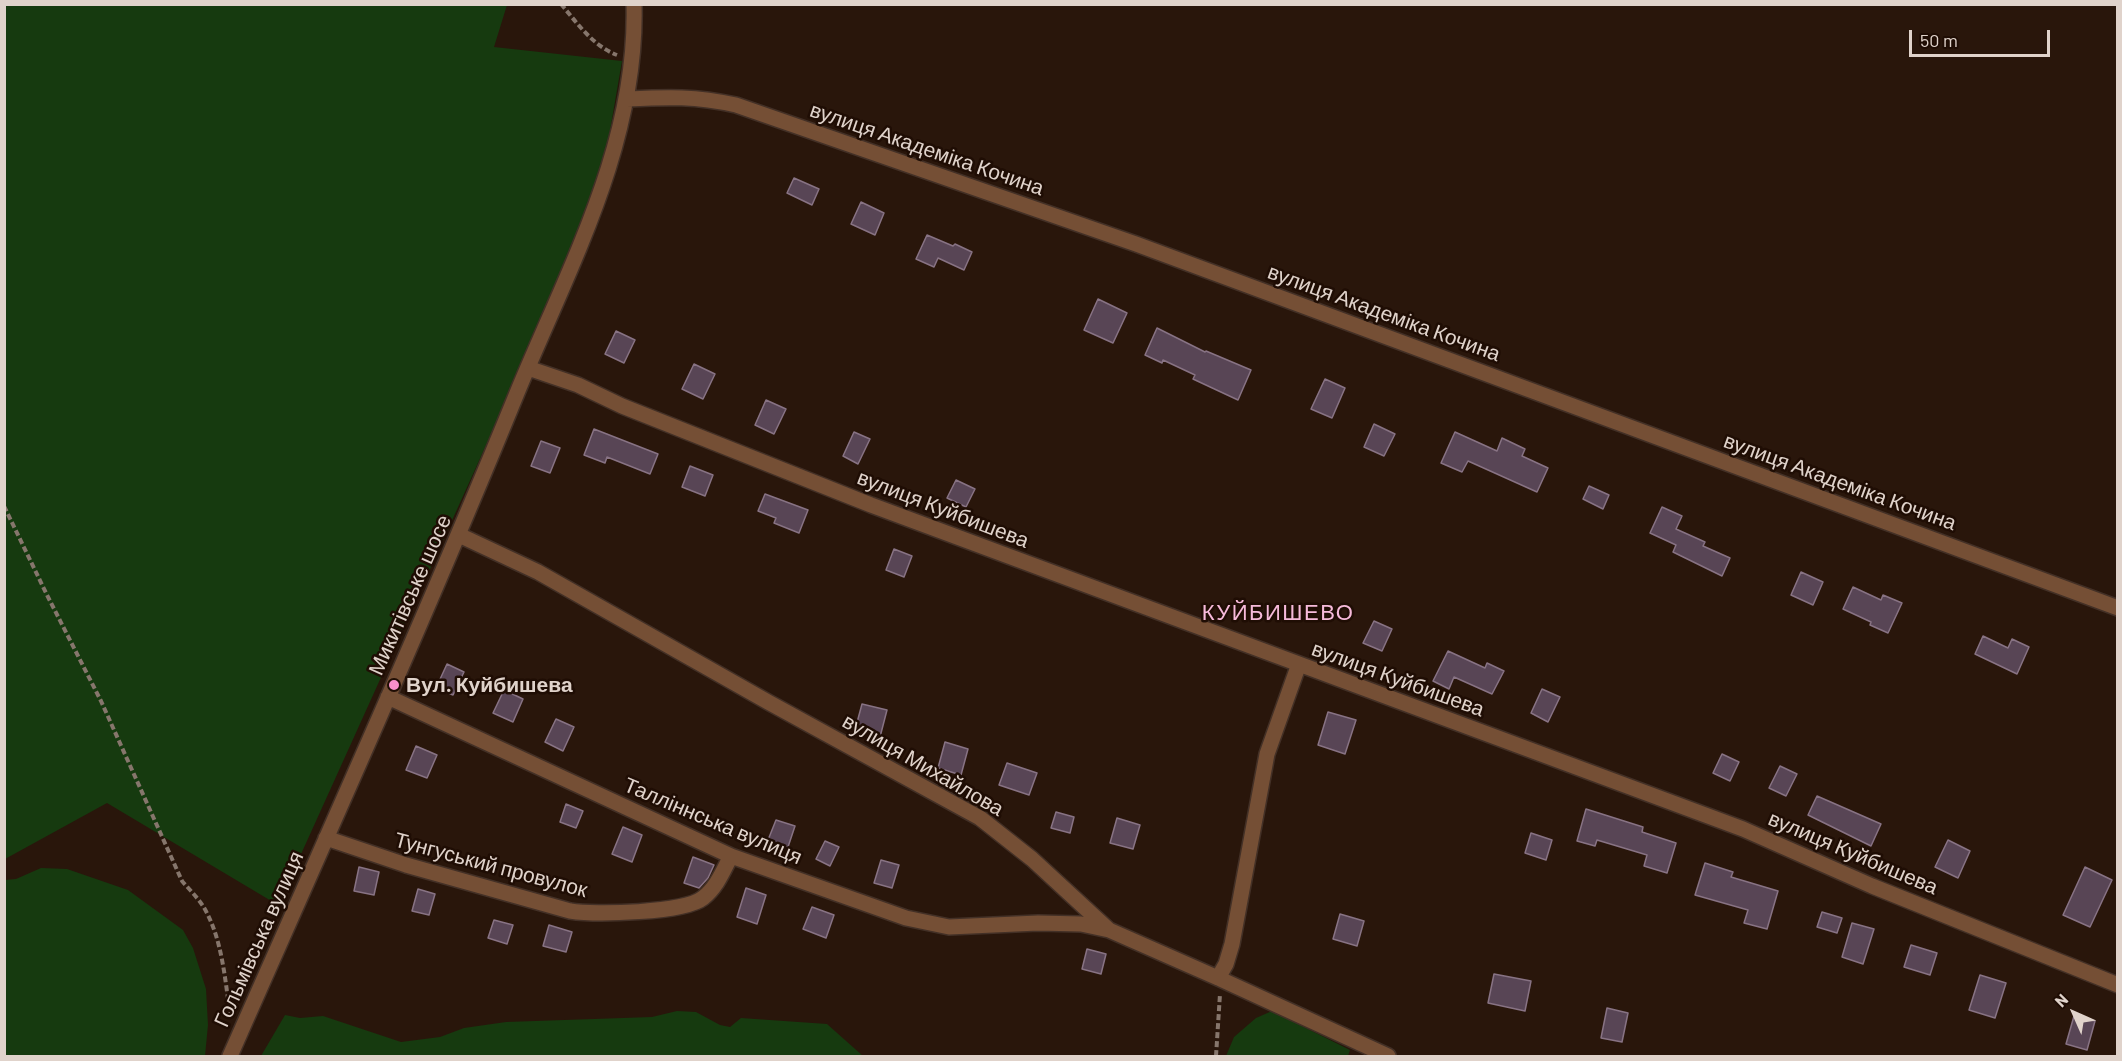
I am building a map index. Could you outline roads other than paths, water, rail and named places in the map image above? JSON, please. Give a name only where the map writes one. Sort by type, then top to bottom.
[{"type":"street","name":"Микитівське шосе","points":[[326,838],[459,535],[591,216],[610,162],[627,99],[632,61],[634,4]]},
{"type":"street","name":"вулиця Академіка Кочина","points":[[627,99],[682,96],[705,98],[736,105],[1147,248],[2118,608]]},
{"type":"street","name":"вулиця Куйбишева","points":[[528,368],[578,385],[622,406],[871,505],[1743,829],[1872,886],[2118,985]]},
{"type":"street","name":"вулиця Михайлова","points":[[459,535],[538,572],[758,697],[980,818],[1032,859],[1109,930],[1388,1056]]},
{"type":"street","points":[[1219,979],[1232,944],[1267,754],[1299,664]]},
{"type":"street","name":"Талліннська вулиця","points":[[388,697],[732,856],[929,924],[949,927],[1038,922],[1081,924],[1109,930]]},
{"type":"street","name":"Тунгуський провулок","points":[[326,838],[406,865],[591,915],[677,907],[700,900],[714,888],[732,856]]},
{"type":"street","name":"Гольмівська вулиця","points":[[230,1056],[326,838]]},
{"type":"place","name":"Вул. Куйбишева","points":[[394,685]]},
{"type":"district","name":"КУЙБИШЕВО","points":[[1278,613]]}]
